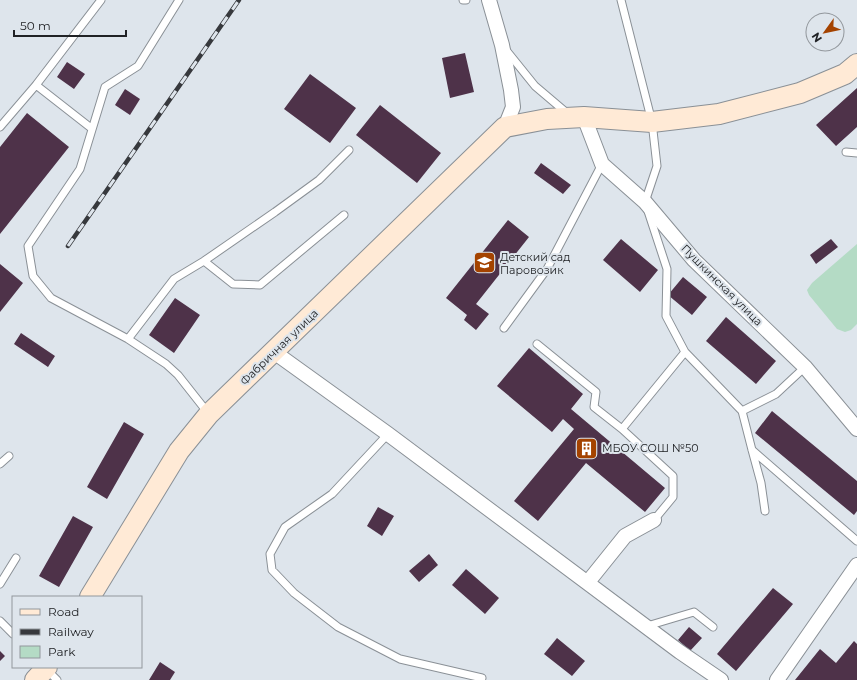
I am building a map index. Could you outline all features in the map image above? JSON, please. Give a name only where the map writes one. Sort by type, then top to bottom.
[{"type":"main road","points":[[505,128],[547,119],[579,117],[652,122],[719,114],[800,93],[845,74],[857,64]]},
{"type":"main road","name":"Фабричная улица","points":[[91,596],[179,450],[209,414],[505,128]]},
{"type":"street","name":"Фабричная улица","points":[[489,0],[502,45],[513,107],[505,128]]},
{"type":"street","name":"Пушкинская улица","points":[[579,117],[602,164],[645,202],[694,260],[805,367],[857,428]]},
{"type":"street","points":[[274,352],[388,434],[680,652],[721,680]]},
{"type":"street","points":[[588,582],[625,536],[654,520]]},
{"type":"street","points":[[777,680],[857,565]]},
{"type":"lane","points":[[0,127],[36,85],[101,0]]},
{"type":"lane","points":[[179,0],[138,66],[105,87],[91,128],[80,170],[28,246],[33,276],[51,298],[128,339],[166,364],[178,375],[209,414]]},
{"type":"lane","points":[[622,0],[652,122],[657,166],[645,202],[667,269],[666,316],[685,352],[742,410],[761,483],[765,511]]},
{"type":"lane","points":[[502,45],[535,86],[579,117]]},
{"type":"lane","points":[[36,85],[91,128]]},
{"type":"lane","points":[[128,339],[174,279],[204,261],[319,180],[349,150]]},
{"type":"lane","points":[[846,152],[857,153]]},
{"type":"lane","points":[[504,328],[547,269],[602,164]]},
{"type":"lane","points":[[204,261],[232,284],[260,285],[344,215]]},
{"type":"lane","points":[[537,344],[596,392],[594,407],[622,429],[674,476],[673,497],[654,520]]},
{"type":"lane","points":[[622,429],[685,352]]},
{"type":"lane","points":[[742,410],[776,394],[805,367]]},
{"type":"lane","points":[[388,434],[332,494],[285,527],[270,554],[272,570],[294,593],[338,627],[400,659],[482,678]]},
{"type":"lane","points":[[752,450],[857,541]]},
{"type":"lane","points":[[0,464],[9,456]]},
{"type":"lane","points":[[0,584],[16,558]]},
{"type":"lane","points":[[647,626],[694,612],[713,627]]},
{"type":"lane","points":[[0,620],[12,633]]},
{"type":"green space","points":[[857,244],[857,324],[851,330],[845,332],[837,329],[809,295],[807,290],[812,283]]},
{"type":"building","points":[[465,53],[474,92],[450,98],[442,58]]},
{"type":"building","points":[[67,62],[85,74],[74,89],[57,77]]},
{"type":"building","points":[[310,74],[356,108],[330,143],[284,109]]},
{"type":"building","points":[[857,88],[857,127],[836,146],[816,125]]},
{"type":"building","points":[[125,89],[140,99],[130,115],[115,105]]},
{"type":"building","points":[[380,105],[441,153],[417,183],[356,135]]},
{"type":"building","points":[[27,113],[69,147],[0,234],[0,147]]},
{"type":"building","points":[[541,163],[571,185],[563,194],[534,173]]},
{"type":"building","points":[[508,220],[529,237],[476,304],[489,314],[476,330],[464,320],[467,315],[446,298]]},
{"type":"building","points":[[621,239],[658,270],[640,292],[603,260]]},
{"type":"building","points":[[831,239],[838,247],[816,264],[810,255]]},
{"type":"building","points":[[0,264],[23,283],[0,312]]},
{"type":"building","points":[[683,277],[707,297],[692,315],[668,295]]},
{"type":"building","points":[[175,298],[200,315],[174,353],[149,335]]},
{"type":"building","points":[[726,317],[776,361],[756,384],[706,341]]},
{"type":"building","points":[[21,333],[55,356],[48,367],[14,344]]},
{"type":"building","name":"МБОУ СОШ №50","points":[[529,348],[583,394],[571,409],[665,488],[645,512],[586,463],[538,521],[514,501],[574,429],[563,419],[552,432],[497,386]]},
{"type":"building","points":[[772,411],[857,481],[857,511],[854,515],[755,433]]},
{"type":"building","points":[[124,422],[144,434],[107,499],[87,487]]},
{"type":"building","points":[[378,507],[394,516],[382,536],[367,526]]},
{"type":"building","points":[[73,516],[93,527],[59,587],[39,576]]},
{"type":"building","points":[[429,554],[438,565],[419,582],[409,571]]},
{"type":"building","points":[[466,569],[499,598],[485,614],[452,585]]},
{"type":"building","points":[[773,588],[793,604],[736,671],[717,654]]},
{"type":"building","points":[[689,627],[702,638],[690,651],[678,640]]},
{"type":"building","points":[[557,638],[585,661],[572,676],[544,654]]},
{"type":"building","points":[[854,641],[857,644],[857,680],[795,680],[820,649],[836,663]]},
{"type":"building","points":[[0,651],[5,656],[0,661]]},
{"type":"building","points":[[160,662],[175,672],[170,680],[149,680]]},
{"type":"railway","points":[[68,246],[239,0]]},
{"type":"place","name":"Детский сад Паровозик","points":[[485,263]]},
{"type":"place","name":"МБОУ СОШ №50","points":[[587,448]]}]
